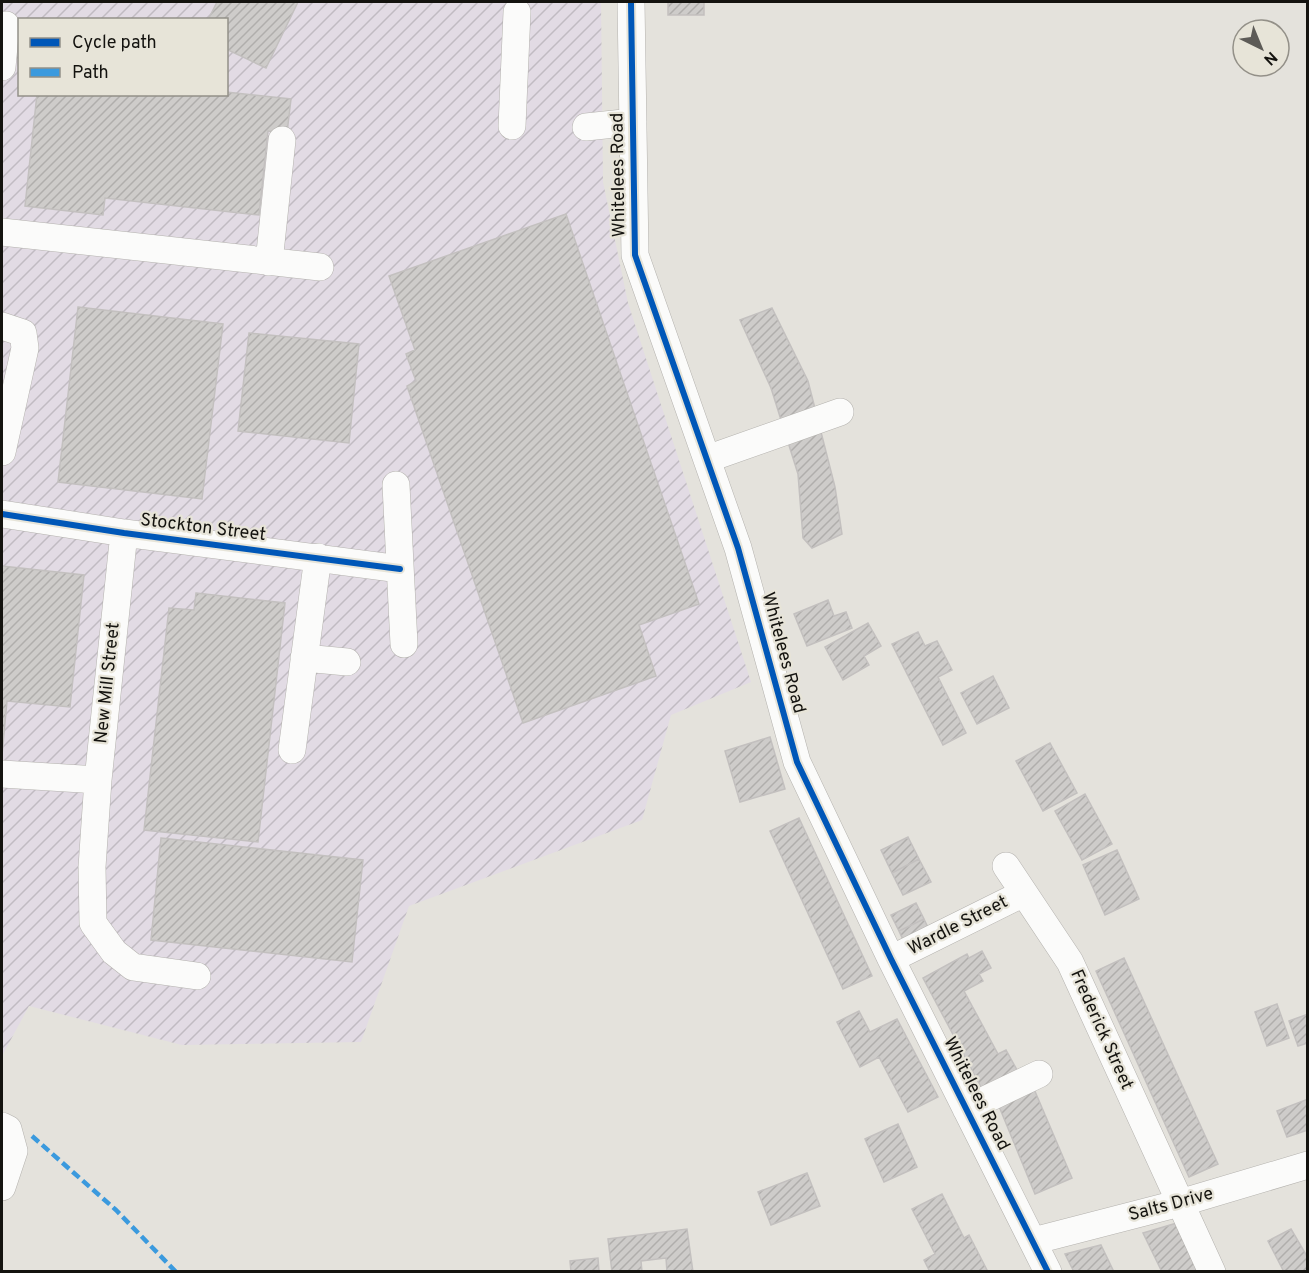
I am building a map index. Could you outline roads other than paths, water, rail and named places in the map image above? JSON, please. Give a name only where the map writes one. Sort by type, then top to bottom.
[{"type":"street","name":"Whitelees Road","points":[[631,2],[635,255],[738,548],[797,762],[891,960],[1048,1272]]},
{"type":"street","points":[[512,126],[517,12]]},
{"type":"street","points":[[2,67],[9,25]]},
{"type":"street","points":[[586,128],[633,122]]},
{"type":"street","points":[[268,262],[282,140]]},
{"type":"street","points":[[2,232],[320,267]]},
{"type":"street","points":[[2,326],[23,333],[25,348],[2,452]]},
{"type":"street","points":[[707,459],[840,412]]},
{"type":"street","points":[[396,485],[404,644]]},
{"type":"street","name":"Stockton Street","points":[[2,514],[124,533],[400,569]]},
{"type":"street","name":"New Mill Street","points":[[124,533],[98,780],[94,832],[93,923],[104,941],[133,967],[197,976]]},
{"type":"street","points":[[292,750],[318,557]]},
{"type":"street","points":[[304,658],[348,662]]},
{"type":"street","points":[[2,774],[98,780]]},
{"type":"street","name":"Frederick Street","points":[[1006,866],[1070,962],[1212,1272]]},
{"type":"street","name":"Wardle Street","points":[[891,960],[1024,893]]},
{"type":"street","points":[[966,1109],[1039,1074]]},
{"type":"street","points":[[2,1126],[8,1129],[15,1151],[2,1187]]},
{"type":"street","name":"Salts Drive","points":[[1033,1241],[1180,1203],[1308,1165]]}]
